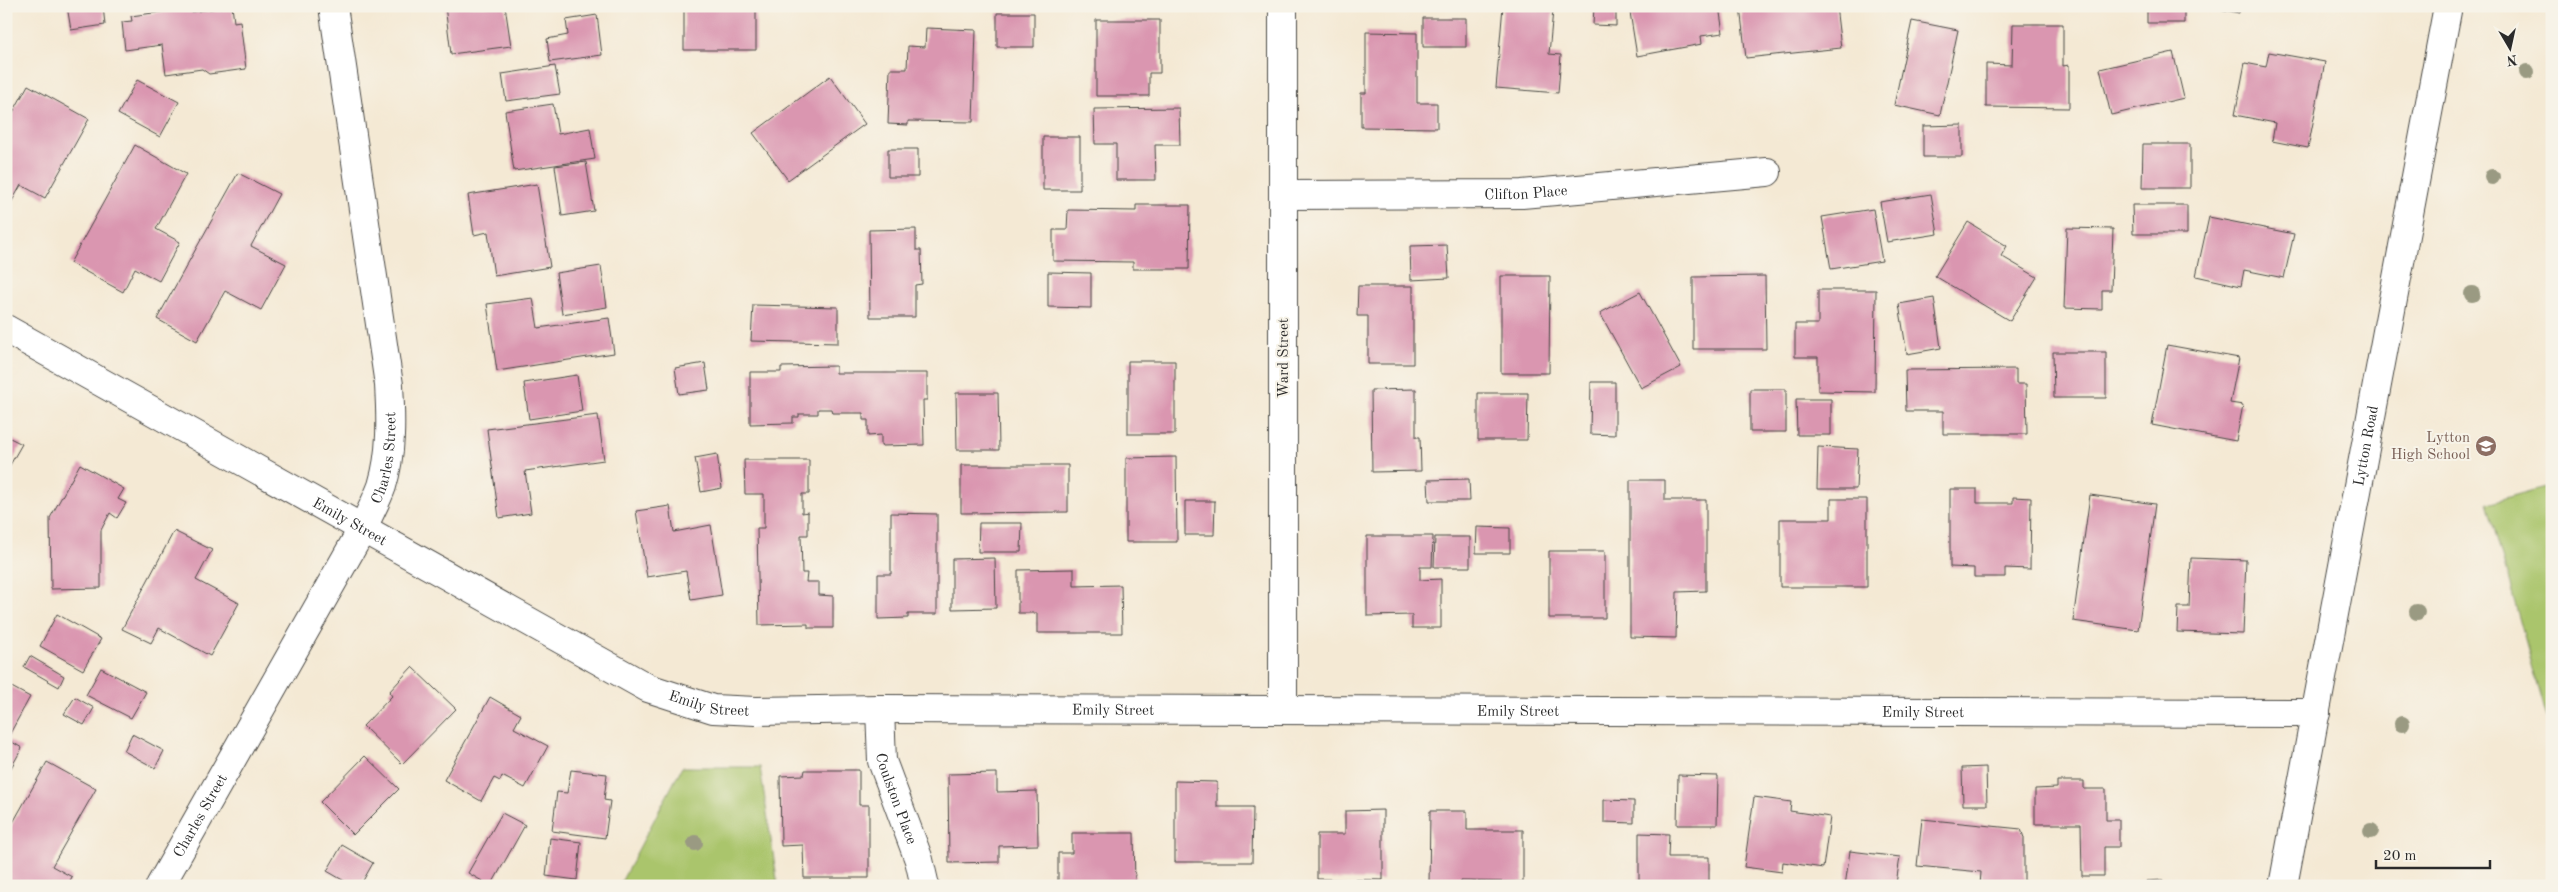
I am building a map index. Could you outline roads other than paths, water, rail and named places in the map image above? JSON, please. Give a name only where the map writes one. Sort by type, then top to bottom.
[{"type":"street","name":"Charles Street","points":[[160,886],[363,528],[382,486],[389,455],[391,422],[389,385],[333,6]]},
{"type":"street","name":"Ward Street","points":[[1283,6],[1283,710]]},
{"type":"street","name":"Lytton Road","points":[[2283,886],[2448,6]]},
{"type":"street","name":"Clifton Place","points":[[1284,195],[1522,194],[1768,172]]},
{"type":"street","name":"Emily Street","points":[[6,329],[648,688],[722,709],[2316,713]]},
{"type":"street","name":"Coulston Place","points":[[880,709],[882,761],[919,860],[925,886]]},
{"type":"place","name":"Lytton High School","points":[[2486,446]]}]
